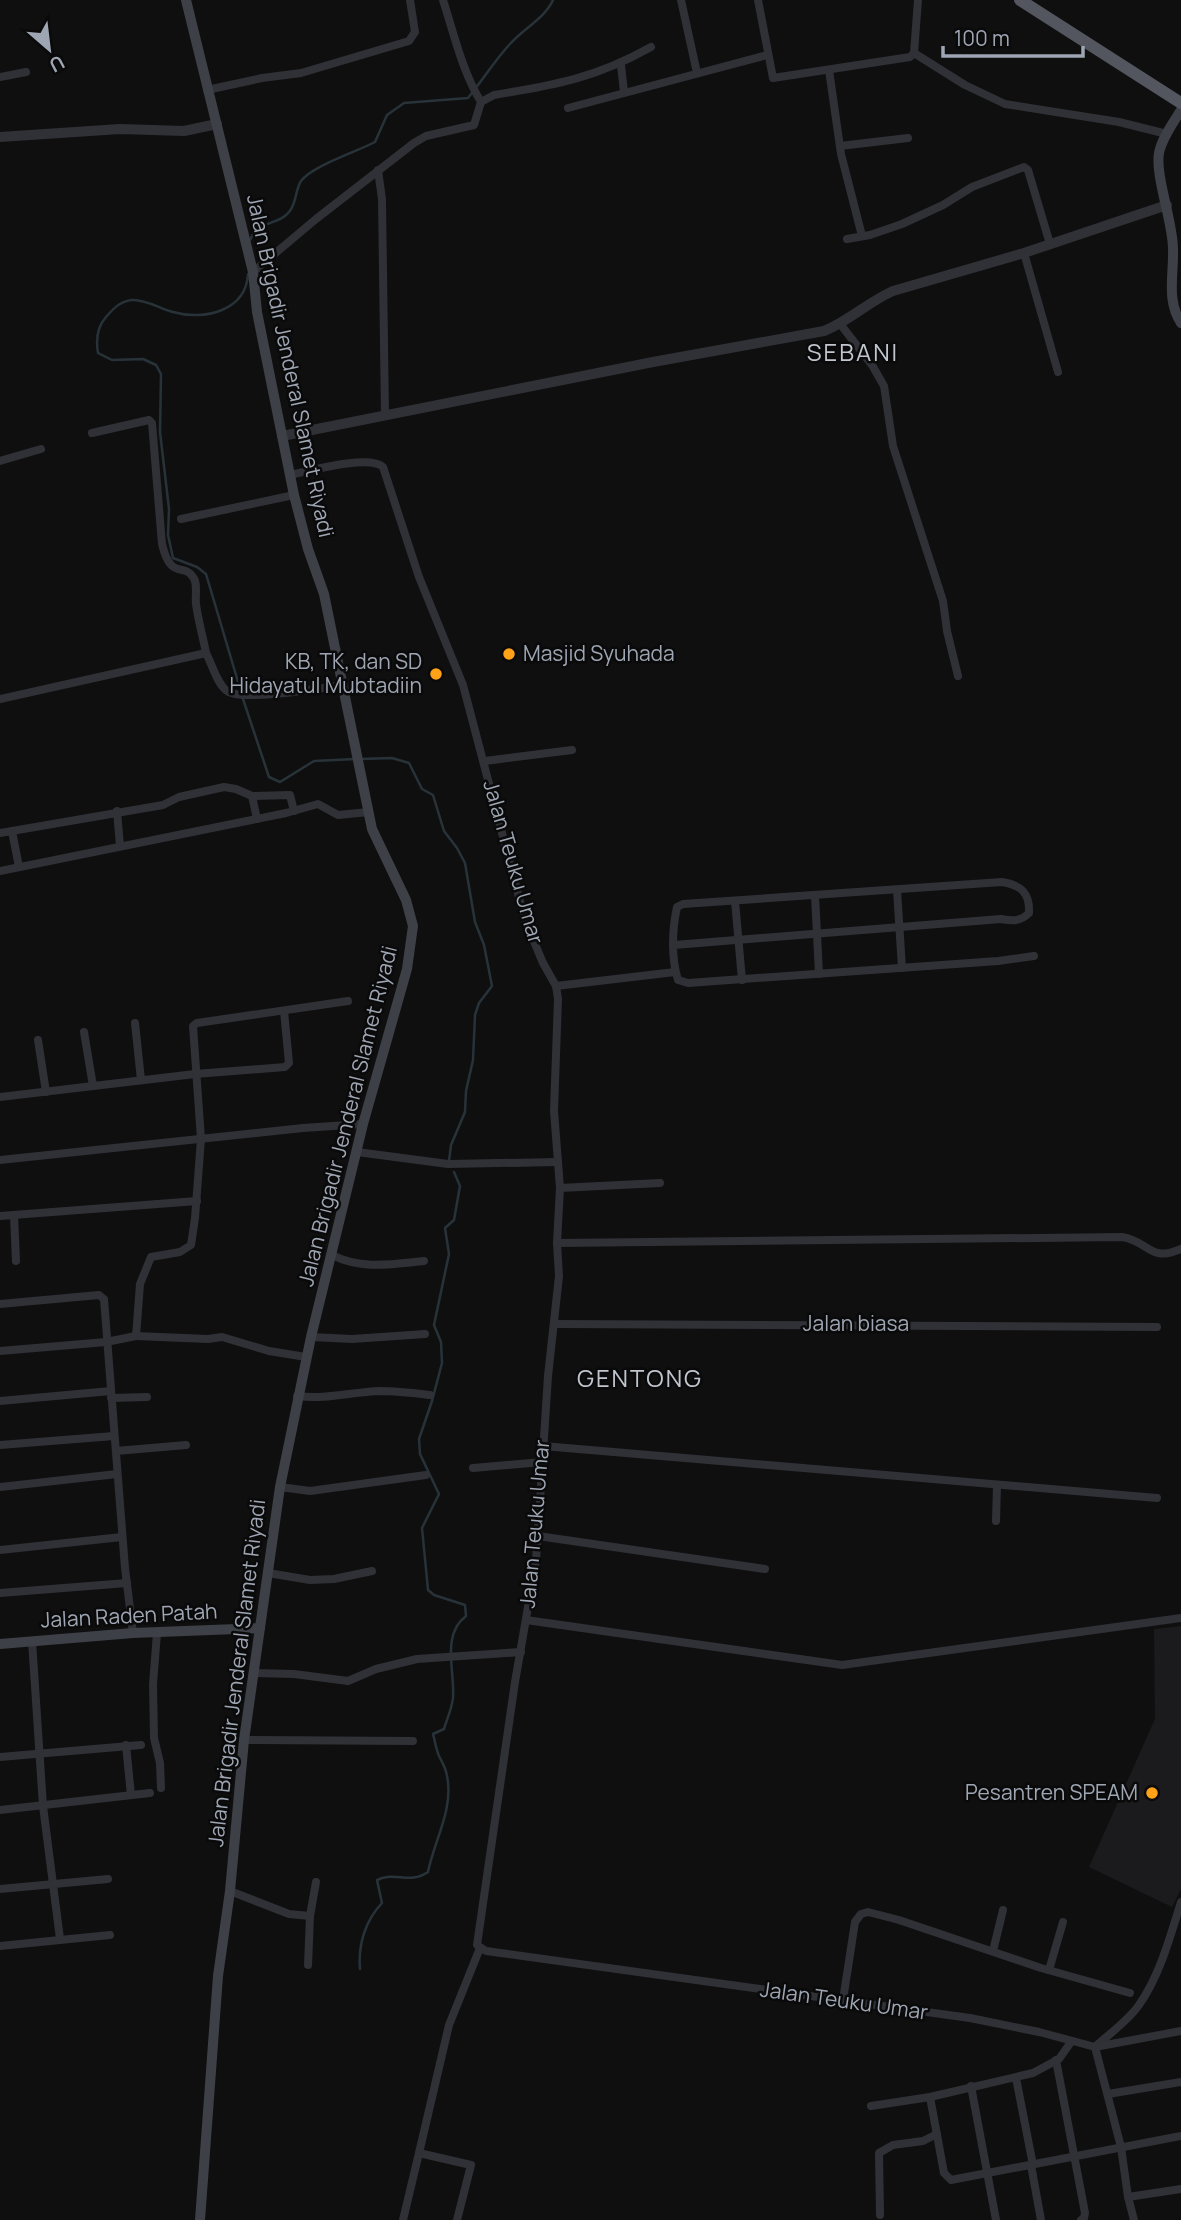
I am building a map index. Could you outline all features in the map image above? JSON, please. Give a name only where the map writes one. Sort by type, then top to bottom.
[{"type":"highway","points":[[1020,0],[1181,103]]},
{"type":"main road","name":"Jalan Brigadir Jenderal Slamet Riyadi","points":[[186,0],[253,272],[257,312],[294,495],[308,550],[324,594],[375,838],[406,901],[413,926],[407,969],[363,1124],[306,1357],[281,1487],[244,1740],[230,1891],[218,1976],[200,2220]]},
{"type":"main road","points":[[1181,110],[1161,146],[1158,162],[1174,248],[1171,293],[1181,323]]},
{"type":"main road","name":"Jalan Raden Patah","points":[[0,1644],[133,1633],[260,1628]]},
{"type":"street","points":[[207,90],[301,73],[409,41],[415,32],[410,0]]},
{"type":"street","points":[[253,272],[377,170],[426,136],[472,127],[476,123],[479,99],[472,87],[443,0]]},
{"type":"street","points":[[681,0],[698,73]]},
{"type":"street","points":[[758,0],[773,78],[910,57],[914,53],[918,0]]},
{"type":"street","points":[[479,99],[587,78],[621,65],[651,47]]},
{"type":"street","points":[[914,53],[972,89],[1005,104],[1119,122],[1167,134]]},
{"type":"street","points":[[568,108],[767,55]]},
{"type":"street","points":[[621,65],[624,92]]},
{"type":"street","points":[[829,70],[840,146],[862,236]]},
{"type":"street","points":[[0,77],[26,72]]},
{"type":"street","points":[[0,137],[120,129],[184,131],[217,124]]},
{"type":"street","points":[[840,146],[908,138]]},
{"type":"street","points":[[847,239],[902,224],[943,205],[972,187],[1024,167],[1028,170],[1050,244]]},
{"type":"street","points":[[377,170],[383,212],[385,416]]},
{"type":"street","points":[[282,436],[640,364],[824,331],[841,324],[874,299],[893,291],[1024,253],[1167,205]]},
{"type":"street","points":[[1024,253],[1058,372]]},
{"type":"street","points":[[841,324],[884,386],[893,446],[943,601],[958,676]]},
{"type":"street","points":[[92,433],[149,420],[152,423],[162,544],[167,563],[172,568],[190,573],[195,580],[196,605],[206,653],[222,686],[234,695],[251,695],[342,685]]},
{"type":"street","points":[[0,461],[41,449]]},
{"type":"street","name":"Jalan Teuku Umar","points":[[290,475],[365,462],[381,464],[419,577],[463,685],[525,920],[542,962],[556,986],[559,1009],[555,1041],[554,1111],[561,1188],[557,1243],[559,1276],[548,1376],[536,1562],[477,1942],[480,1948],[681,1980],[970,2018],[1039,2032],[1095,2048]]},
{"type":"street","points":[[181,519],[294,495]]},
{"type":"street","points":[[0,699],[206,653]]},
{"type":"street","points":[[485,761],[572,750]]},
{"type":"street","points":[[0,833],[163,804],[179,797],[224,787],[252,796],[290,795],[294,811]]},
{"type":"street","points":[[252,796],[257,819]]},
{"type":"street","points":[[0,871],[257,819],[318,804],[338,815],[369,812]]},
{"type":"street","points":[[117,811],[120,846]]},
{"type":"street","points":[[12,831],[19,867]]},
{"type":"street","points":[[674,944],[1001,919],[1017,921],[1029,913],[1024,890],[1018,885],[1002,881],[683,904],[677,907],[673,927],[675,972],[678,980],[688,984],[1034,956]]},
{"type":"street","points":[[897,890],[901,968]]},
{"type":"street","points":[[815,895],[819,974]]},
{"type":"street","points":[[734,901],[742,980]]},
{"type":"street","points":[[556,986],[675,972]]},
{"type":"street","points":[[136,1336],[140,1284],[149,1261],[155,1255],[176,1253],[188,1249],[191,1245],[201,1139],[192,1026],[348,1001]]},
{"type":"street","points":[[0,1097],[288,1066],[284,1011]]},
{"type":"street","points":[[135,1023],[141,1080]]},
{"type":"street","points":[[84,1032],[93,1086]]},
{"type":"street","points":[[38,1040],[47,1092]]},
{"type":"street","points":[[0,1160],[363,1124]]},
{"type":"street","points":[[357,1152],[448,1164],[558,1162]]},
{"type":"street","points":[[561,1188],[660,1183]]},
{"type":"street","points":[[0,1216],[197,1201]]},
{"type":"street","points":[[14,1215],[16,1261]]},
{"type":"street","points":[[557,1243],[1122,1237],[1162,1255],[1181,1250]]},
{"type":"street","points":[[331,1255],[346,1262],[375,1266],[424,1261]]},
{"type":"street","points":[[0,1304],[99,1295],[104,1299],[122,1536],[133,1633]]},
{"type":"street","name":"Jalan biasa","points":[[554,1324],[1157,1327]]},
{"type":"street","points":[[311,1337],[352,1339],[425,1334]]},
{"type":"street","points":[[0,1351],[106,1342],[136,1336],[222,1338],[306,1357]]},
{"type":"street","points":[[297,1396],[318,1399],[377,1391],[430,1395]]},
{"type":"street","points":[[0,1401],[111,1394],[147,1397]]},
{"type":"street","points":[[0,1445],[114,1436]]},
{"type":"street","points":[[116,1451],[186,1445]]},
{"type":"street","points":[[543,1446],[1157,1498]]},
{"type":"street","points":[[473,1468],[542,1462]]},
{"type":"street","points":[[0,1487],[117,1474]]},
{"type":"street","points":[[281,1487],[310,1491],[426,1475]]},
{"type":"street","points":[[996,1521],[998,1485]]},
{"type":"street","points":[[0,1550],[122,1536]]},
{"type":"street","points":[[538,1536],[765,1569]]},
{"type":"street","points":[[268,1573],[310,1580],[372,1572]]},
{"type":"street","points":[[0,1593],[127,1583]]},
{"type":"street","points":[[526,1620],[842,1665],[1181,1618]]},
{"type":"street","points":[[157,1633],[153,1711],[161,1788]]},
{"type":"street","points":[[32,1642],[43,1805],[60,1939]]},
{"type":"street","points":[[254,1673],[294,1674],[348,1681],[401,1662],[521,1652]]},
{"type":"street","points":[[244,1740],[413,1741]]},
{"type":"street","points":[[127,1745],[131,1795]]},
{"type":"street","points":[[0,1757],[141,1745]]},
{"type":"street","points":[[0,1810],[150,1793]]},
{"type":"street","points":[[0,1889],[108,1879]]},
{"type":"street","points":[[308,1965],[310,1916],[316,1882]]},
{"type":"street","points":[[230,1891],[265,1906],[310,1916]]},
{"type":"street","points":[[1095,2048],[1138,2007],[1164,1954],[1181,1902]]},
{"type":"street","points":[[993,1951],[1003,1910]]},
{"type":"street","points":[[844,2000],[855,1923],[862,1914],[868,1912],[1130,1993]]},
{"type":"street","points":[[1049,1970],[1063,1922]]},
{"type":"street","points":[[0,1946],[110,1935]]},
{"type":"street","points":[[404,2220],[449,2025],[480,1948]]},
{"type":"street","points":[[1095,2048],[1181,2031]]},
{"type":"street","points":[[871,2106],[930,2097],[1033,2073],[1056,2060],[1071,2042]]},
{"type":"street","points":[[1095,2048],[1121,2147],[1128,2197],[1135,2220]]},
{"type":"street","points":[[1056,2060],[1085,2213],[1081,2220]]},
{"type":"street","points":[[1016,2078],[1041,2220]]},
{"type":"street","points":[[1108,2094],[1181,2082]]},
{"type":"street","points":[[971,2086],[996,2220]]},
{"type":"street","points":[[930,2097],[947,2178],[959,2180],[1181,2136]]},
{"type":"street","points":[[880,2215],[879,2153],[894,2145],[915,2143],[937,2134]]},
{"type":"street","points":[[419,2153],[471,2165],[457,2220]]},
{"type":"street","points":[[1128,2197],[1181,2189]]},
{"type":"shaded area","name":"Pesantren SPEAM","points":[[1181,1626],[1181,1889],[1172,1907],[1089,1867],[1155,1719],[1154,1629]]},
{"type":"waterway","points":[[250,240],[258,229],[289,212],[299,185],[307,175],[375,142],[387,115],[404,103],[468,98],[504,50],[545,12],[553,0]]},
{"type":"waterway","points":[[248,274],[240,297],[232,305],[210,314],[168,311],[137,300],[120,304],[101,325],[97,339],[98,353],[112,360],[143,359],[156,365],[161,374],[160,432],[169,509],[168,535],[173,558],[197,567],[206,574],[269,777],[280,782],[314,761],[355,759]]},
{"type":"waterway","points":[[361,759],[392,758],[409,763],[422,789],[433,795],[444,831],[465,863],[475,922],[484,945],[492,986],[479,1003],[475,1015],[473,1060],[466,1091],[465,1112],[451,1145],[449,1161]]},
{"type":"waterway","points":[[360,1969],[364,1934],[382,1903],[377,1880],[390,1877],[409,1878],[428,1872],[448,1801],[446,1773],[433,1734],[444,1729],[451,1710],[451,1643],[458,1624],[466,1616],[465,1605],[434,1595],[428,1590],[422,1528],[439,1494],[420,1454],[419,1439],[442,1363],[441,1342],[434,1325],[449,1254],[445,1228],[454,1220],[460,1186],[454,1172]]},
{"type":"place","name":"Masjid Syuhada","points":[[509,654]]},
{"type":"place","name":"KB, TK, dan SD Hidayatul Mubtadiin","points":[[436,674]]},
{"type":"place","name":"Pesantren SPEAM","points":[[1152,1793]]},
{"type":"district","name":"SEBANI","points":[[853,353]]},
{"type":"district","name":"GENTONG","points":[[640,1379]]}]
